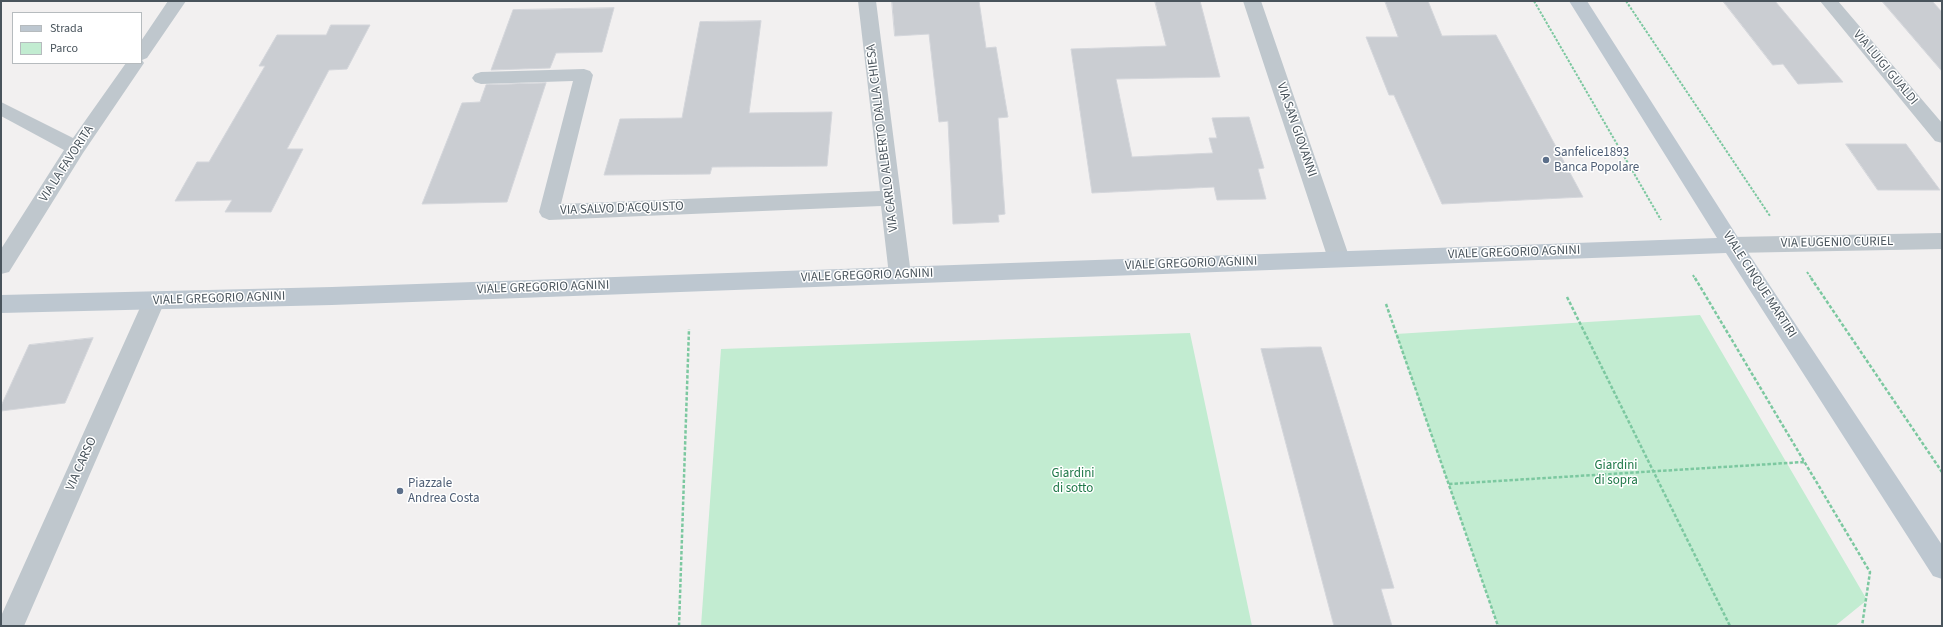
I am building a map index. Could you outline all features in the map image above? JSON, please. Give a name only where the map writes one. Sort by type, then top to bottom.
[{"type":"main road","name":"VIALE CINQUE MARTIRI","points":[[1578,1],[1732,245],[1942,567]]},
{"type":"main road","name":"VIALE GREGORIO AGNINI","points":[[1,304],[332,296],[1732,245]]},
{"type":"street","points":[[142,53],[177,1]]},
{"type":"street","name":"VIA CARLO ALBERTO DALLA CHIESA","points":[[867,1],[889,198],[900,275]]},
{"type":"street","name":"VIA SAN GIOVANNI","points":[[1252,1],[1339,259]]},
{"type":"street","name":"VIA LUIGI GUALDI","points":[[1828,1],[1942,136]]},
{"type":"street","name":"VIA LA FAVORITA","points":[[1,266],[76,148],[134,64]]},
{"type":"street","name":"VIA SALVO D'ACQUISTO","points":[[481,78],[584,75],[549,212],[889,198]]},
{"type":"street","points":[[1,108],[76,148]]},
{"type":"street","name":"VIA EUGENIO CURIEL","points":[[1732,245],[1942,241]]},
{"type":"street","name":"VIA CARSO","points":[[10,626],[154,301]]},
{"type":"path","points":[[1534,1],[1676,247],[1870,572],[1862,626]]},
{"type":"path","points":[[1568,297],[1730,626]]},
{"type":"path","points":[[1386,304],[1498,626]]},
{"type":"path","points":[[679,626],[689,329]]},
{"type":"path","points":[[1449,484],[1804,462]]},
{"type":"green space","name":"Giardini di sopra","points":[[1700,315],[1867,600],[1835,626],[1498,626],[1396,334]]},
{"type":"green space","name":"Giardini di sotto","points":[[1190,333],[1252,626],[701,626],[721,349]]},
{"type":"building","points":[[892,1],[979,1],[986,48],[996,47],[1008,117],[998,118],[1005,214],[998,215],[999,222],[953,224],[948,121],[939,122],[929,34],[895,36]]},
{"type":"building","points":[[1155,1],[1200,1],[1220,77],[1116,79],[1132,157],[1213,153],[1209,138],[1217,138],[1212,118],[1249,117],[1264,168],[1258,169],[1266,199],[1217,200],[1214,187],[1092,193],[1071,49],[1166,46]]},
{"type":"building","points":[[1385,1],[1428,1],[1442,36],[1496,35],[1583,197],[1442,204],[1394,95],[1389,95],[1366,37],[1398,37]]},
{"type":"building","points":[[1723,1],[1775,1],[1843,82],[1798,84],[1783,64],[1773,65]]},
{"type":"building","points":[[1882,1],[1932,1],[1942,12],[1942,71]]},
{"type":"building","points":[[614,8],[602,52],[556,53],[550,68],[491,70],[513,10]]},
{"type":"building","points":[[761,21],[749,113],[832,112],[827,166],[712,167],[710,174],[604,175],[620,119],[682,118],[700,22]]},
{"type":"building","points":[[331,25],[370,25],[347,69],[329,70],[287,149],[303,149],[271,212],[225,212],[232,200],[175,201],[197,162],[209,162],[265,66],[259,66],[277,35],[326,35]]},
{"type":"building","points":[[546,83],[507,202],[422,204],[462,103],[480,102],[486,85]]},
{"type":"building","points":[[1846,144],[1906,144],[1940,190],[1878,190]]},
{"type":"building","points":[[93,338],[65,403],[1,411],[1,406],[29,345]]},
{"type":"building","points":[[1321,347],[1394,588],[1381,589],[1392,626],[1334,626],[1261,349]]},
{"type":"place","name":"Sanfelice1893 Banca Popolare","points":[[1546,160]]},
{"type":"place","name":"Piazzale Andrea Costa","points":[[400,491]]}]
